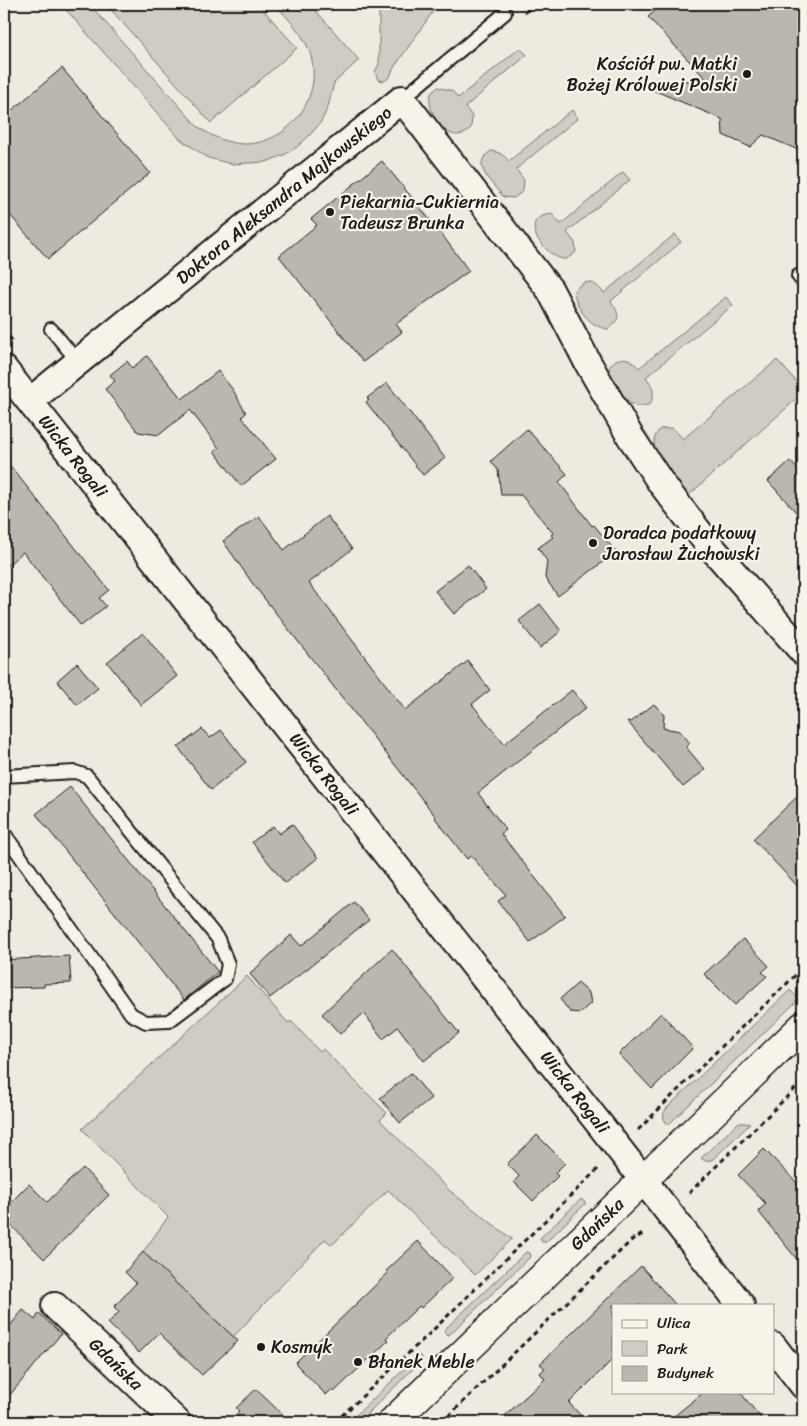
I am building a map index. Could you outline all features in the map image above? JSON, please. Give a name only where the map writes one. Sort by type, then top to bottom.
[{"type":"main road","name":"Gdańska","points":[[392,1422],[803,1026]]},
{"type":"street","name":"Doktora Aleksandra Majkowskiego","points":[[30,401],[402,98],[550,290],[588,363],[630,436],[661,483],[705,540],[803,652]]},
{"type":"street","name":"Wicka Rogali","points":[[4,369],[740,1304]]},
{"type":"street","name":"Gdańska","points":[[55,1306],[177,1422]]},
{"type":"street","points":[[774,1347],[803,1385]]},
{"type":"lane","points":[[402,98],[505,13]]},
{"type":"lane","points":[[50,329],[79,363]]},
{"type":"lane","points":[[4,776],[75,772],[87,776],[218,939],[228,964],[224,979],[169,1021],[146,1022],[131,1014],[4,833]]},
{"type":"path","points":[[638,1130],[803,968]]},
{"type":"path","points":[[686,1196],[803,1081]]},
{"type":"path","points":[[335,1422],[428,1336],[602,1165]]},
{"type":"path","points":[[442,1422],[619,1252],[633,1239],[645,1233]]},
{"type":"green space","points":[[61,4],[89,4],[197,126],[214,137],[233,143],[247,144],[263,141],[277,135],[290,126],[308,100],[312,85],[313,69],[310,53],[300,33],[275,4],[310,4],[359,60],[334,83],[328,107],[321,122],[297,147],[284,155],[266,162],[232,164],[208,158],[180,139]]},
{"type":"green space","points":[[106,4],[258,4],[297,48],[211,123]]},
{"type":"green space","points":[[379,4],[423,4],[434,10],[393,69],[390,77],[384,81],[378,80],[375,72],[379,64]]},
{"type":"green space","points":[[520,48],[527,55],[465,107],[472,116],[471,128],[463,134],[454,135],[439,125],[431,107],[430,99],[432,92],[438,87],[452,91],[458,98]]},
{"type":"green space","points":[[572,110],[578,118],[516,169],[524,180],[523,191],[514,198],[503,197],[482,168],[485,156],[494,151],[509,161]]},
{"type":"green space","points":[[623,172],[630,180],[567,232],[575,243],[576,252],[566,259],[559,258],[544,247],[534,231],[535,223],[540,217],[552,214],[561,224]]},
{"type":"green space","points":[[675,234],[681,242],[611,301],[618,316],[616,322],[608,329],[601,328],[585,316],[575,298],[574,291],[578,287],[589,282],[593,283],[604,293]]},
{"type":"green space","points":[[726,297],[733,305],[646,377],[653,390],[650,404],[638,406],[631,404],[609,375],[612,363],[622,358],[631,361],[639,368]]},
{"type":"green space","points":[[777,360],[803,389],[802,394],[688,496],[654,448],[658,431],[660,429],[673,428],[683,439]]},
{"type":"green space","points":[[247,976],[288,1023],[291,1021],[320,1052],[323,1049],[387,1113],[380,1120],[450,1191],[512,1239],[475,1275],[388,1190],[332,1245],[325,1239],[233,1337],[143,1252],[168,1217],[82,1129]]},
{"type":"green space","points":[[790,990],[799,999],[668,1125],[664,1117],[666,1109]]},
{"type":"green space","points":[[739,1122],[750,1124],[712,1160],[705,1161],[701,1158]]},
{"type":"green space","points":[[581,1199],[586,1203],[546,1242],[542,1242],[540,1238]]},
{"type":"green space","points":[[526,1252],[529,1253],[530,1257],[449,1335],[446,1334],[444,1330]]},
{"type":"green space","points":[[419,1355],[422,1357],[422,1360],[359,1422],[354,1422],[352,1419]]},
{"type":"building","name":"Kościół pw. Matki Bożej Królowej Polski","points":[[662,4],[803,4],[803,152],[763,135],[750,147],[723,135],[722,119],[646,87],[705,78],[648,17]]},
{"type":"building","points":[[62,68],[150,173],[48,259],[4,208],[4,117]]},
{"type":"building","points":[[382,161],[469,271],[396,324],[402,332],[363,362],[279,256],[317,225],[311,219]]},
{"type":"building","points":[[147,356],[182,399],[218,371],[233,390],[246,413],[242,417],[276,459],[241,486],[214,451],[219,448],[190,410],[159,435],[138,432],[105,389],[115,381],[110,375],[127,361],[132,368]]},
{"type":"building","points":[[387,383],[445,458],[423,475],[366,402],[369,400],[367,398]]},
{"type":"building","points":[[527,429],[567,474],[559,482],[592,526],[594,525],[616,552],[558,596],[545,578],[547,561],[538,548],[553,537],[551,535],[553,533],[521,495],[501,495],[498,470],[491,461]]},
{"type":"building","points":[[4,458],[109,590],[99,598],[106,606],[81,626],[23,552],[4,568]]},
{"type":"building","points":[[790,461],[803,475],[803,520],[768,481]]},
{"type":"building","points":[[259,516],[284,550],[327,516],[352,549],[309,583],[405,710],[468,661],[490,690],[472,704],[504,744],[572,690],[586,708],[478,793],[506,830],[501,834],[565,916],[530,942],[498,901],[506,895],[471,856],[467,859],[253,584],[223,541]]},
{"type":"building","points":[[468,565],[486,589],[454,614],[435,591]]},
{"type":"building","points":[[540,604],[561,631],[540,648],[519,621]]},
{"type":"building","points":[[143,633],[177,676],[141,705],[107,662]]},
{"type":"building","points":[[77,663],[98,688],[77,705],[57,681]]},
{"type":"building","points":[[654,704],[664,715],[663,728],[680,731],[690,743],[686,747],[705,770],[683,787],[627,721],[631,722]]},
{"type":"building","points":[[202,729],[210,738],[221,730],[246,762],[211,790],[178,747]]},
{"type":"building","points":[[70,787],[218,972],[184,1000],[36,814]]},
{"type":"building","points":[[803,791],[803,892],[753,839]]},
{"type":"building","points":[[292,824],[318,858],[285,883],[252,842],[273,826],[279,834]]},
{"type":"building","points":[[354,902],[369,920],[270,998],[250,974],[291,935],[301,946]]},
{"type":"building","points":[[743,939],[769,966],[762,972],[767,976],[735,1005],[704,974]]},
{"type":"building","points":[[392,949],[459,1033],[424,1061],[398,1027],[383,1039],[364,1013],[340,1034],[322,1014]]},
{"type":"building","points":[[69,956],[71,983],[44,984],[44,987],[4,988],[4,960]]},
{"type":"building","points":[[578,983],[589,993],[591,1003],[580,1013],[570,1012],[560,999]]},
{"type":"building","points":[[661,1013],[693,1048],[652,1089],[619,1054]]},
{"type":"building","points":[[411,1073],[431,1098],[400,1123],[380,1098]]},
{"type":"building","points":[[537,1135],[565,1163],[555,1173],[558,1176],[533,1201],[514,1182],[519,1176],[507,1164]]},
{"type":"building","points":[[764,1149],[803,1189],[803,1267],[758,1211],[766,1204],[738,1175]]},
{"type":"building","points":[[83,1168],[109,1195],[44,1259],[4,1218],[4,1209],[29,1184],[47,1202]]},
{"type":"building","points":[[418,1241],[453,1278],[421,1308],[419,1306],[386,1338],[389,1340],[334,1392],[331,1390],[326,1395],[295,1363],[388,1273],[386,1271]]},
{"type":"building","points":[[143,1252],[238,1341],[202,1375],[159,1333],[139,1353],[108,1323],[119,1312],[114,1307],[136,1283],[125,1272]]},
{"type":"building","points":[[641,1266],[675,1304],[612,1304],[612,1360],[569,1403],[587,1422],[498,1422],[545,1379],[540,1373],[545,1368],[540,1364]]},
{"type":"building","points":[[23,1310],[35,1320],[39,1313],[61,1334],[4,1402],[4,1333]]},
{"type":"building","points":[[256,1389],[290,1422],[228,1422],[239,1411],[236,1408]]},
{"type":"building","points":[[702,1394],[742,1394],[764,1422],[667,1422]]},
{"type":"place","name":"Kościół pw. Matki Bożej Królowej Polski","points":[[747,74]]},
{"type":"place","name":"Piekarnia-Cukiernia Tadeusz Brunka","points":[[330,212]]},
{"type":"place","name":"Doradca podatkowy Jarosław Żuchowski","points":[[593,543]]},
{"type":"place","name":"Kosmyk","points":[[261,1347]]},
{"type":"place","name":"Błanek Meble","points":[[358,1362]]}]
